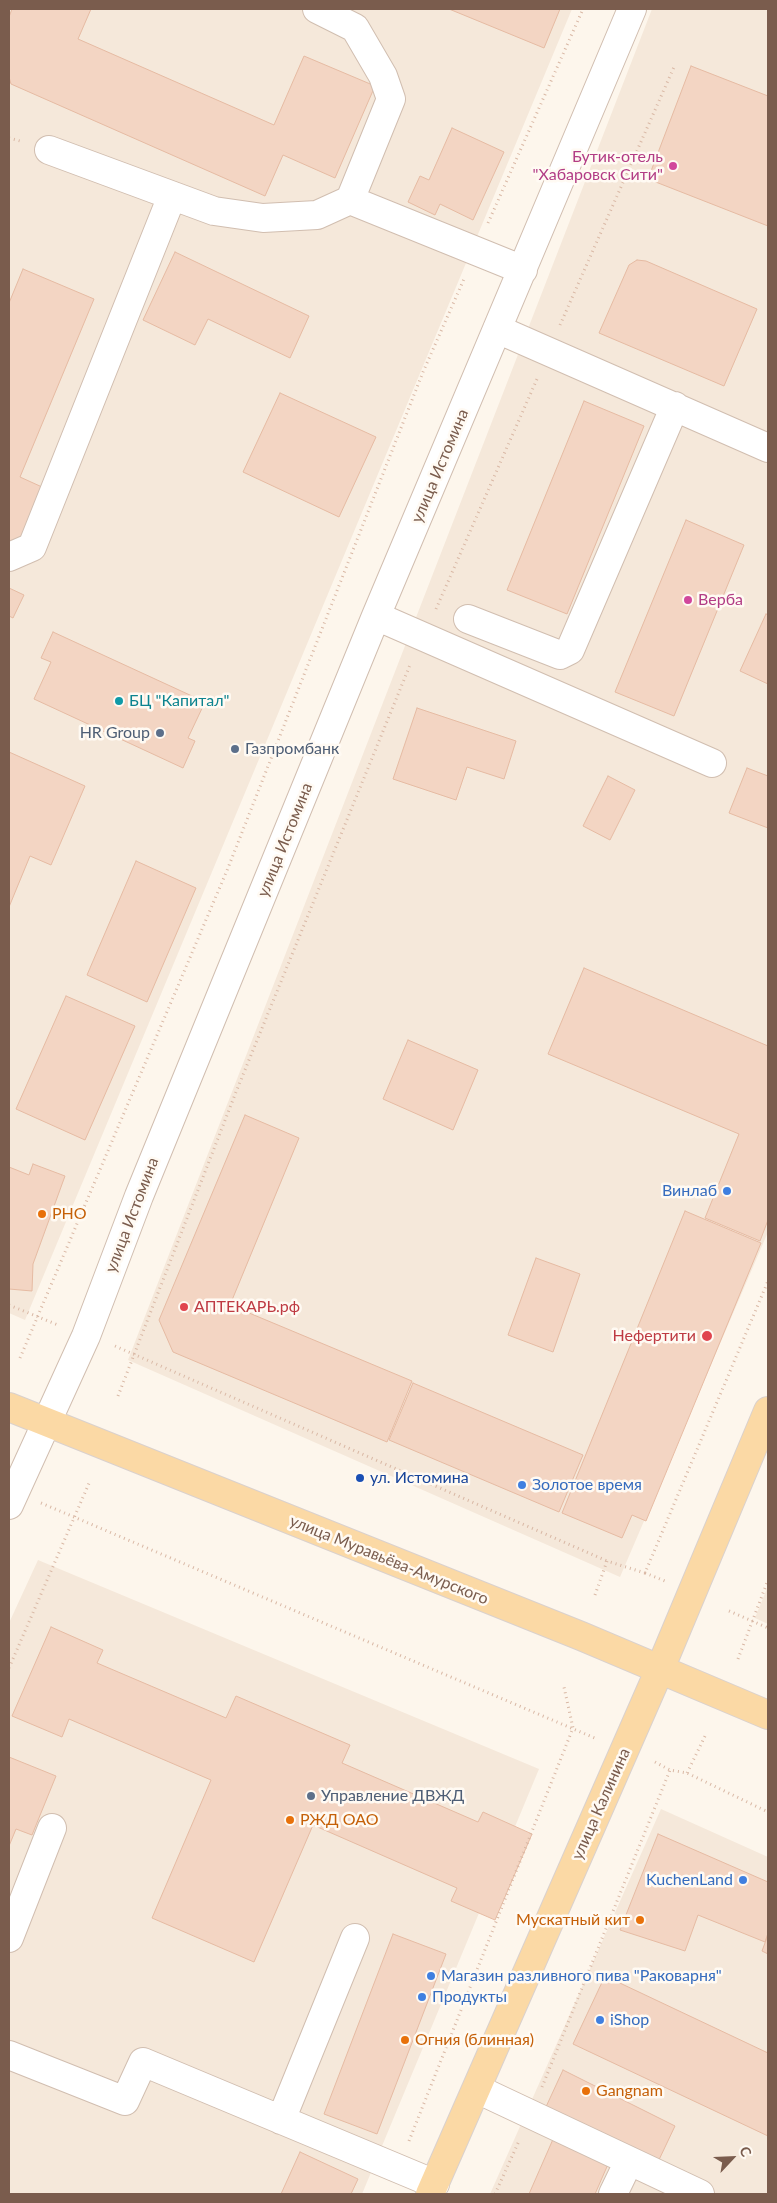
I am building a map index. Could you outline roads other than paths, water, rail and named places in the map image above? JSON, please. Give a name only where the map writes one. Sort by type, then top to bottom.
[{"type":"main road","name":"улица Муравьёва-Амурского","points":[[9,1407],[660,1669],[768,1715]]},
{"type":"main road","name":"улица Калинина","points":[[433,2189],[660,1669],[761,1447],[768,1411]]},
{"type":"street","points":[[49,150],[214,211],[263,218],[317,215],[350,200],[391,99],[383,76],[355,28],[317,9]]},
{"type":"street","name":"улица Истомина","points":[[12,1498],[86,1336],[139,1196],[376,616],[631,9]]},
{"type":"street","points":[[9,557],[32,547],[172,196]]},
{"type":"street","points":[[350,200],[522,270]]},
{"type":"street","points":[[497,329],[768,448]]},
{"type":"street","points":[[468,619],[560,655],[570,650],[675,406]]},
{"type":"street","points":[[376,616],[712,763]]},
{"type":"street","points":[[9,1938],[52,1828]]},
{"type":"street","points":[[281,2120],[355,1938]]},
{"type":"street","points":[[9,2056],[125,2101],[143,2062],[398,2169],[433,2189]]},
{"type":"street","points":[[477,2089],[700,2194]]},
{"type":"street","points":[[613,2194],[629,2161]]},
{"type":"place","name":"Бутик-отель \"Хабаровск Сити\"","points":[[673,166]]},
{"type":"place","name":"Верба","points":[[688,600]]},
{"type":"place","name":"БЦ \"Капитал\"","points":[[119,701]]},
{"type":"place","name":"HR Group","points":[[160,733]]},
{"type":"place","name":"Газпромбанк","points":[[235,749]]},
{"type":"place","name":"Винлаб","points":[[727,1191]]},
{"type":"place","name":"PHO","points":[[42,1214]]},
{"type":"place","name":"АПТЕКАРЬ.рф","points":[[184,1307]]},
{"type":"place","name":"Нефертити","points":[[707,1336]]},
{"type":"place","name":"ул. Истомина","points":[[360,1478]]},
{"type":"place","name":"Золотое время","points":[[522,1485]]},
{"type":"place","name":"Управление ДВЖД","points":[[311,1796]]},
{"type":"place","name":"РЖД ОАО","points":[[290,1820]]},
{"type":"place","name":"KuchenLand","points":[[743,1880]]},
{"type":"place","name":"Мускатный кит","points":[[640,1920]]},
{"type":"place","name":"Магазин разливного пива \"Раковарня\"","points":[[431,1976]]},
{"type":"place","name":"Продукты","points":[[422,1997]]},
{"type":"place","name":"iShop","points":[[600,2020]]},
{"type":"place","name":"Огния (блинная)","points":[[405,2040]]},
{"type":"place","name":"Gangnam","points":[[586,2091]]}]
